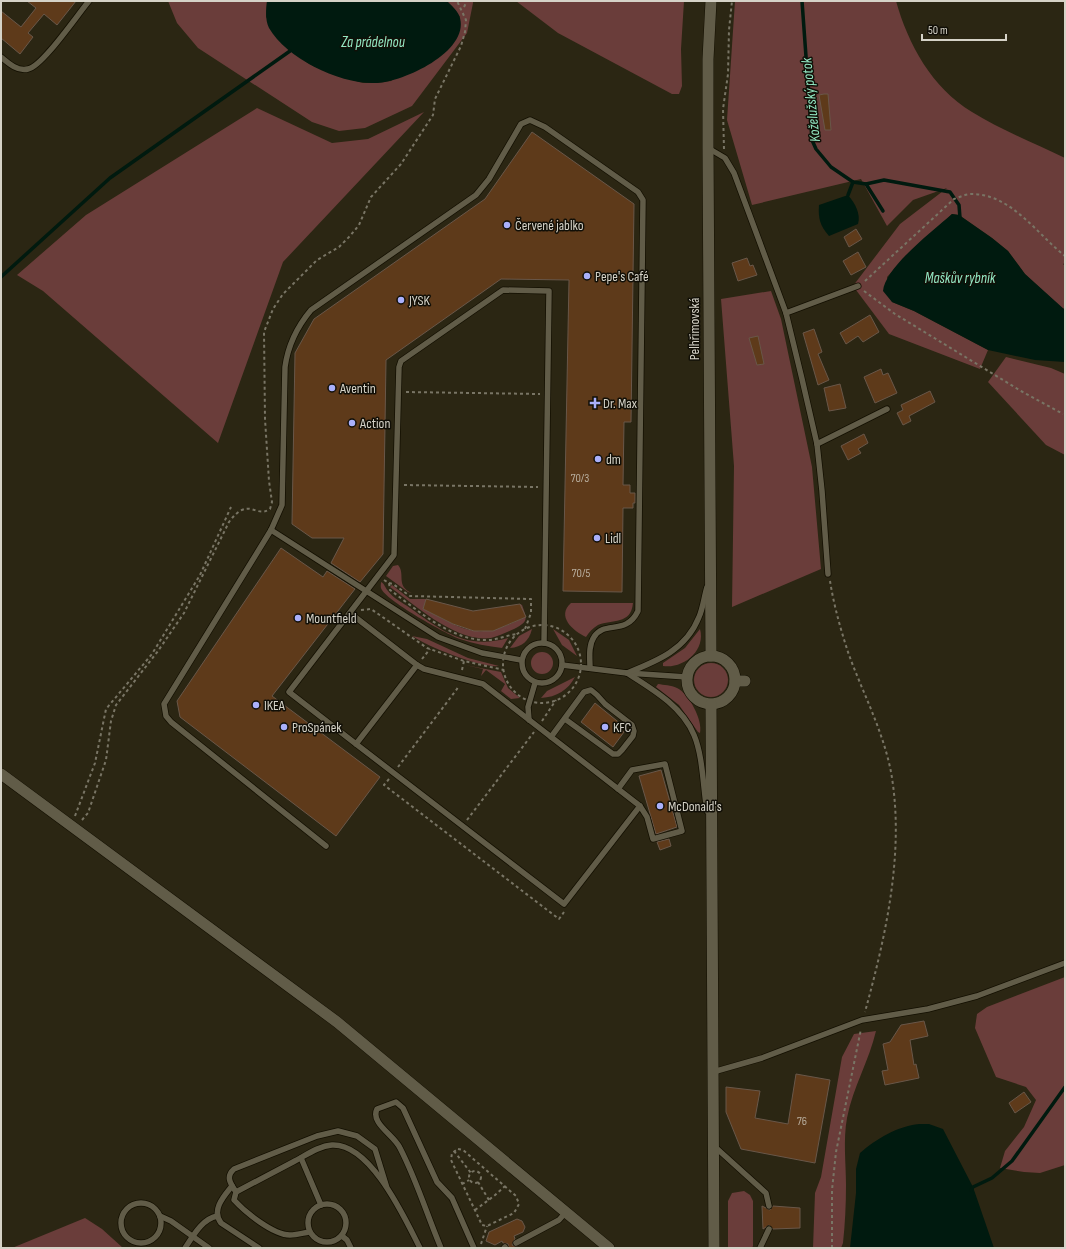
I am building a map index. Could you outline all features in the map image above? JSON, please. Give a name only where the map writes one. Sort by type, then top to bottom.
[{"type":"main road","name":"Pelhřimovská","points":[[711,1],[708,59],[711,656]]},
{"type":"main road","points":[[711,656],[723,660],[728,664],[740,681],[728,697],[717,703],[711,704],[698,701],[693,696],[687,684],[687,676],[693,664],[704,657],[711,656]]},
{"type":"main road","points":[[711,704],[714,1248]]},
{"type":"main road","points":[[1,774],[337,1022],[608,1248]]},
{"type":"lane","points":[[1,57],[22,70],[38,66],[89,1]]},
{"type":"lane","points":[[326,846],[171,722],[164,711],[164,704],[271,530],[282,505],[287,354],[300,324],[311,310],[476,195],[490,178],[521,124],[530,120],[537,122],[638,192],[643,200],[638,611],[632,621],[625,626],[601,630],[594,636],[590,646],[590,668]]},
{"type":"lane","points":[[708,148],[725,158],[734,173],[786,313],[817,444],[828,574]]},
{"type":"lane","points":[[786,313],[858,286]]},
{"type":"lane","points":[[544,643],[543,625],[549,291],[503,290],[401,361],[398,374],[397,392],[394,555],[289,692],[564,904],[640,806]]},
{"type":"lane","points":[[817,444],[887,409]]},
{"type":"lane","points":[[271,530],[367,590],[438,637],[464,647],[521,660]]},
{"type":"lane","points":[[627,673],[673,652],[685,640],[699,617],[710,575]]},
{"type":"lane","points":[[350,613],[424,669],[483,684],[538,727],[551,737],[618,789],[640,806],[647,817],[653,839],[682,831],[665,764],[632,770],[618,789]]},
{"type":"lane","points":[[544,643],[555,648],[559,653],[562,665],[557,676],[553,680],[547,683],[535,683],[524,674],[521,660],[529,647],[544,643]]},
{"type":"lane","points":[[356,744],[417,665]]},
{"type":"lane","points":[[562,665],[627,673],[687,676]]},
{"type":"lane","points":[[627,673],[667,700],[682,716],[694,734],[698,748],[712,844]]},
{"type":"lane","points":[[529,720],[528,707],[535,683]]},
{"type":"lane","points":[[551,737],[584,692],[591,690],[597,694],[605,704],[632,724],[634,731],[633,736],[618,754],[612,754],[565,719]]},
{"type":"lane","points":[[713,1072],[762,1058],[862,1020],[928,1009],[977,996],[1065,963]]},
{"type":"lane","points":[[441,1248],[427,1216],[420,1192],[396,1140],[376,1119],[375,1113],[377,1108],[389,1103],[396,1102],[403,1108],[437,1182],[452,1198],[474,1248]]},
{"type":"lane","points":[[309,1232],[290,1235],[268,1227],[242,1208],[234,1200],[236,1192],[229,1177],[234,1170],[317,1136],[338,1131],[358,1136],[375,1149],[387,1188]]},
{"type":"lane","points":[[236,1192],[325,1147],[333,1145],[347,1148],[367,1161],[387,1188],[420,1248]]},
{"type":"lane","points":[[714,1145],[766,1193],[769,1206]]},
{"type":"lane","points":[[301,1158],[321,1205]]},
{"type":"lane","points":[[232,1186],[222,1199],[216,1211],[217,1216],[221,1223],[259,1248]]},
{"type":"lane","points":[[142,1202],[152,1206],[160,1216],[161,1225],[158,1233],[150,1240],[142,1242],[133,1241],[125,1235],[121,1224],[123,1214],[132,1205],[142,1202]]},
{"type":"lane","points":[[326,1204],[337,1206],[344,1214],[346,1225],[342,1236],[333,1242],[324,1243],[317,1240],[309,1232],[308,1218],[311,1212],[321,1205],[326,1204]]},
{"type":"lane","points":[[516,1243],[559,1220],[566,1212]]},
{"type":"lane","points":[[160,1216],[166,1218],[209,1248]]},
{"type":"lane","points":[[185,1248],[205,1221],[210,1217],[217,1216]]},
{"type":"lane","points":[[760,1248],[769,1229]]},
{"type":"lane","points":[[342,1236],[347,1240],[351,1248]]},
{"type":"lane","points":[[142,1242],[147,1248]]},
{"type":"path","points":[[74,828],[88,813],[101,777],[106,760],[111,721],[116,705],[158,652],[184,613],[229,522],[237,512],[242,509],[263,511],[270,509],[272,502],[269,481],[265,419],[264,332],[273,310],[283,294],[317,260],[339,247],[359,225],[371,197],[401,164],[433,115],[435,98],[460,46],[465,32],[466,20],[457,1]]},
{"type":"path","points":[[464,7],[468,1]]},
{"type":"path","points":[[725,158],[723,109],[728,74],[729,30],[732,1]]},
{"type":"path","points":[[1063,414],[1021,391],[895,314],[858,286],[869,279],[954,199],[971,194],[988,196],[1009,205],[1065,256]]},
{"type":"path","points":[[397,392],[547,394]]},
{"type":"path","points":[[396,485],[545,487]]},
{"type":"path","points":[[74,828],[95,763],[106,709],[152,654],[200,575],[231,507]]},
{"type":"path","points":[[828,574],[834,604],[849,654],[878,726],[891,772],[896,828],[890,902],[874,979],[862,1020],[836,1152],[832,1190],[832,1248]]},
{"type":"path","points":[[379,575],[410,596],[531,599],[531,614],[525,629]]},
{"type":"path","points":[[389,583],[390,590],[435,623],[458,634],[477,640],[492,640],[517,634],[525,629],[543,625],[560,629],[574,641],[581,658],[579,676],[573,687],[564,696],[556,700],[538,702],[530,700],[512,689],[504,670],[504,657],[506,648],[517,634]]},
{"type":"path","points":[[355,607],[362,611],[371,609],[430,649],[464,661],[504,670]]},
{"type":"path","points":[[417,665],[430,649]]},
{"type":"path","points":[[464,661],[457,689],[384,785],[559,919],[565,911],[564,904]]},
{"type":"path","points":[[453,838],[538,727],[556,700]]},
{"type":"path","points":[[458,1149],[463,1150],[516,1196],[518,1207],[514,1213],[487,1226],[482,1225],[451,1160],[451,1156],[454,1151],[458,1149]]},
{"type":"path","points":[[454,1151],[471,1173]]},
{"type":"path","points":[[479,1173],[484,1168]]},
{"type":"path","points":[[471,1173],[479,1173]]},
{"type":"path","points":[[462,1184],[469,1180],[471,1173]]},
{"type":"path","points":[[478,1182],[481,1178],[479,1173]]},
{"type":"path","points":[[469,1180],[474,1183],[478,1182]]},
{"type":"path","points":[[478,1182],[489,1200]]},
{"type":"path","points":[[475,1210],[505,1186]]},
{"type":"path","points":[[478,1248],[486,1234],[487,1226]]},
{"type":"shaded area","points":[[168,1],[267,1],[266,17],[309,64],[335,75],[363,83],[391,81],[460,17],[447,1],[473,1],[473,3],[467,33],[412,106],[365,128],[339,131],[312,122],[198,48],[177,23]]},
{"type":"shaded area","points":[[516,1],[684,1],[681,49],[682,86],[679,94],[672,94],[558,33]]},
{"type":"shaded area","points":[[735,1],[896,1],[907,33],[915,49],[934,78],[945,91],[983,119],[1065,158],[1065,263],[1063,264],[1065,266],[1065,307],[1063,309],[1025,274],[1008,251],[959,215],[952,214],[910,252],[887,277],[892,302],[914,311],[988,350],[980,369],[889,334],[853,286],[900,224],[947,188],[913,200],[887,226],[861,179],[752,205],[727,120]]},
{"type":"shaded area","points":[[257,108],[332,143],[368,139],[424,112],[283,262],[218,443],[43,291],[17,275],[86,215]]},
{"type":"shaded area","points":[[771,291],[781,319],[812,467],[821,569],[732,607],[734,466],[721,299]]},
{"type":"shaded area","points":[[1006,357],[1051,368],[1065,374],[1065,455],[1046,445],[988,382]]},
{"type":"shaded area","points":[[398,565],[404,587],[412,593],[408,592],[386,576],[393,566]]},
{"type":"shaded area","points":[[381,582],[395,598],[444,631],[455,636],[479,642],[508,638],[502,648],[486,646],[453,636],[418,617],[395,602],[382,590]]},
{"type":"shaded area","points":[[392,585],[410,599],[426,599],[423,609],[463,628],[473,631],[495,629],[525,617],[520,604],[524,610],[526,619],[522,624],[514,629],[491,638],[478,638],[465,635],[451,629],[424,613],[390,587]]},
{"type":"shaded area","points":[[571,603],[633,603],[629,615],[625,618],[598,625],[591,630],[586,637],[576,631],[568,623],[565,613]]},
{"type":"shaded area","points":[[532,629],[529,637],[524,643],[510,648],[519,636]]},
{"type":"shaded area","points":[[553,629],[569,640],[577,656],[562,645]]},
{"type":"shaded area","points":[[700,629],[700,644],[691,657],[678,665],[663,666],[663,663],[685,648]]},
{"type":"shaded area","points":[[412,636],[427,639],[468,658],[499,666],[480,664],[455,656],[430,646]]},
{"type":"shaded area","points":[[542,652],[550,655],[553,663],[550,671],[542,674],[534,671],[531,663],[534,655]]},
{"type":"shaded area","points":[[711,663],[723,668],[728,680],[723,692],[711,697],[699,692],[694,680],[699,668]]},
{"type":"shaded area","points":[[465,665],[501,672],[508,688],[520,698],[511,699],[501,691],[505,684],[486,670],[481,676],[483,669]]},
{"type":"shaded area","points":[[575,677],[569,686],[561,692],[552,696],[541,698],[547,691]]},
{"type":"shaded area","points":[[658,684],[675,687],[682,691],[690,701],[697,715],[700,733],[679,705],[656,687]]},
{"type":"shaded area","points":[[1065,977],[1065,1165],[1040,1173],[1000,1168],[1005,1151],[1024,1127],[1036,1100],[1026,1087],[996,1077],[975,1028],[977,1014],[987,1007]]},
{"type":"shaded area","points":[[876,1031],[853,1096],[847,1118],[845,1143],[846,1200],[843,1243],[841,1248],[813,1248],[815,1193],[821,1177],[842,1057],[854,1034]]},
{"type":"shaded area","points":[[744,1191],[750,1195],[753,1201],[753,1246],[752,1248],[728,1248],[728,1201],[732,1193]]},
{"type":"shaded area","points":[[85,1218],[102,1229],[123,1248],[12,1248]]},
{"type":"water","name":"Za prádelnou","points":[[267,1],[447,1],[458,13],[460,18],[460,31],[454,42],[445,53],[432,63],[417,71],[402,77],[377,83],[347,80],[316,68],[288,50],[269,28],[266,18]]},
{"type":"water","points":[[848,195],[857,209],[859,216],[858,224],[829,236],[820,222],[819,205]]},
{"type":"water","name":"Maškův rybník","points":[[952,214],[959,215],[1008,251],[1025,274],[1065,310],[1065,362],[1035,360],[988,350],[914,311],[892,302],[883,291],[886,281],[892,271],[911,250]]},
{"type":"water","points":[[919,1124],[929,1124],[943,1129],[973,1187],[994,1248],[850,1248],[856,1193],[856,1169],[860,1153],[873,1143],[895,1130]]},
{"type":"building","points":[[27,1],[76,1],[57,25],[44,14],[28,33],[33,37],[20,54],[1,38],[1,11],[21,27],[36,8]]},
{"type":"building","points":[[828,94],[831,130],[825,130],[819,95]]},
{"type":"building","name":"Aventin","points":[[532,132],[634,204],[631,422],[624,422],[623,485],[630,485],[630,493],[635,493],[635,503],[633,503],[633,508],[623,508],[622,592],[563,591],[569,280],[501,279],[386,360],[383,554],[360,582],[331,563],[344,538],[312,538],[292,524],[295,353],[314,319],[485,199]]},
{"type":"building","points":[[856,229],[862,239],[849,247],[844,237]]},
{"type":"building","points":[[858,252],[866,267],[851,275],[843,261]]},
{"type":"building","points":[[747,258],[750,266],[753,265],[757,275],[738,281],[732,263]]},
{"type":"building","points":[[870,315],[879,332],[863,342],[858,336],[846,344],[840,333]]},
{"type":"building","points":[[814,329],[822,352],[818,354],[829,380],[818,385],[803,333]]},
{"type":"building","points":[[758,336],[764,364],[757,365],[749,338]]},
{"type":"building","points":[[881,369],[883,375],[888,373],[897,393],[875,403],[864,377]]},
{"type":"building","points":[[840,384],[846,408],[829,411],[824,388]]},
{"type":"building","points":[[930,391],[935,402],[909,416],[911,421],[903,425],[897,413],[903,410],[901,405]]},
{"type":"building","points":[[864,434],[868,443],[858,449],[861,453],[848,460],[841,446]]},
{"type":"building","points":[[281,548],[323,577],[327,571],[355,589],[272,696],[380,777],[336,836],[180,717],[177,701]]},
{"type":"building","points":[[426,599],[473,611],[520,604],[526,617],[493,631],[474,631],[453,624],[423,609]]},
{"type":"building","points":[[595,703],[622,725],[619,729],[624,732],[613,747],[581,722]]},
{"type":"building","points":[[661,770],[677,827],[656,834],[639,776]]},
{"type":"building","points":[[669,839],[671,846],[660,850],[657,842]]},
{"type":"building","points":[[924,1021],[928,1036],[910,1040],[914,1065],[916,1064],[919,1078],[885,1085],[882,1071],[888,1070],[883,1044],[890,1042],[901,1025]]},
{"type":"building","points":[[796,1074],[830,1080],[815,1163],[741,1149],[726,1112],[726,1087],[760,1091],[755,1118],[788,1124]]},
{"type":"building","points":[[1024,1092],[1031,1102],[1015,1113],[1009,1103]]},
{"type":"building","points":[[762,1206],[770,1210],[773,1206],[800,1208],[800,1228],[773,1229],[769,1225],[763,1229]]},
{"type":"building","points":[[517,1219],[522,1221],[525,1227],[523,1232],[514,1236],[515,1239],[512,1245],[519,1248],[509,1248],[508,1244],[503,1243],[502,1241],[495,1245],[486,1241],[489,1232]]},
{"type":"waterway","name":"Koželužský potok","points":[[802,1],[812,140],[816,149],[831,167],[853,182],[866,184],[884,180],[950,192],[959,205],[960,218]]},
{"type":"waterway","points":[[1,277],[110,178],[290,51]]},
{"type":"waterway","points":[[848,195],[853,182]]},
{"type":"waterway","points":[[866,184],[883,211]]},
{"type":"waterway","points":[[971,1190],[973,1187],[992,1178],[1012,1161],[1065,1087]]},
{"type":"place","name":"Červené jablko","points":[[507,225]]},
{"type":"place","name":"Pepe's Café","points":[[587,276]]},
{"type":"place","name":"JYSK","points":[[401,300]]},
{"type":"place","name":"Aventin","points":[[332,388]]},
{"type":"place","name":"Dr. Max","points":[[595,403]]},
{"type":"place","name":"Action","points":[[352,423]]},
{"type":"place","name":"dm","points":[[598,459]]},
{"type":"place","name":"Lidl","points":[[597,538]]},
{"type":"place","name":"Mountfield","points":[[298,618]]},
{"type":"place","name":"IKEA","points":[[256,705]]},
{"type":"place","name":"ProSpánek","points":[[284,727]]},
{"type":"place","name":"KFC","points":[[605,727]]},
{"type":"place","name":"McDonald's","points":[[660,806]]}]
